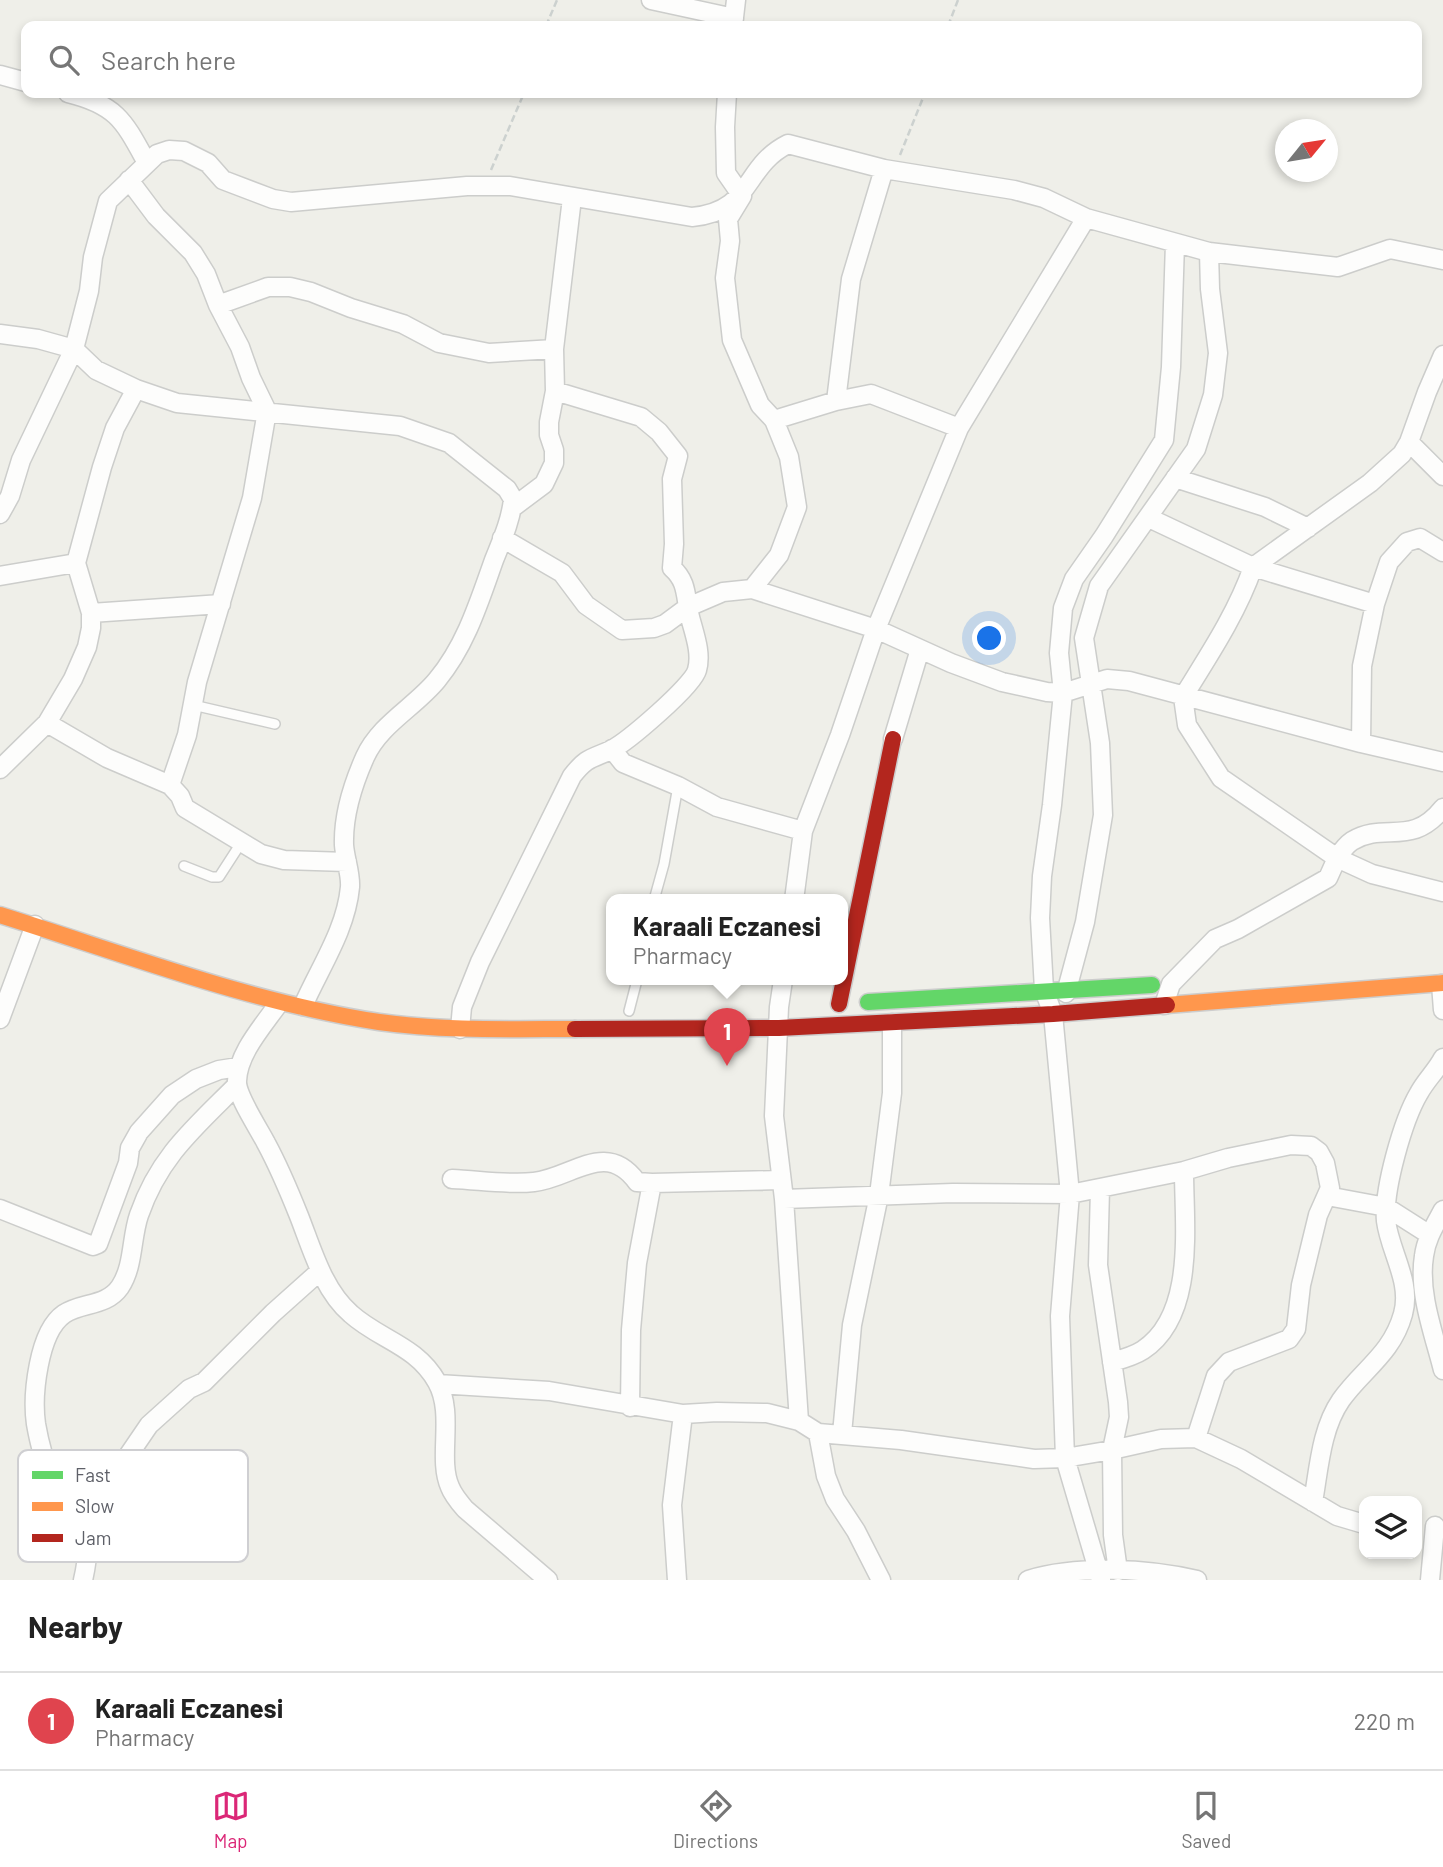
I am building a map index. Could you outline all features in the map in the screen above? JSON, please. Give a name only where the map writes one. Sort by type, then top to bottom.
[{"type":"main road","points":[[848,938],[893,739]]},
{"type":"main road","points":[[0,915],[279,1003],[308,993],[380,1022],[460,1029],[779,1028],[892,1023],[1164,1005],[1442,978]]},
{"type":"main road","points":[[1416,969],[1442,978]]},
{"type":"main road","points":[[837,985],[833,1004],[1198,983]]},
{"type":"street","points":[[652,0],[734,15]]},
{"type":"street","points":[[0,75],[21,81]]},
{"type":"street","points":[[86,98],[100,102],[113,111],[130,132],[147,163]]},
{"type":"street","points":[[727,98],[726,173],[742,196]]},
{"type":"street","points":[[752,589],[779,555],[797,508],[789,457],[774,420],[760,405],[732,340],[725,278],[730,241],[728,219],[756,171],[773,152],[788,144],[889,169],[1014,190],[1044,198],[1086,218],[1209,252],[1338,267],[1390,249],[1443,260]]},
{"type":"street","points":[[0,514],[10,496],[21,460],[74,349],[108,201],[157,154],[169,150],[184,151],[208,163],[223,180],[273,199],[291,202],[510,186],[692,217],[711,215],[742,196]]},
{"type":"street","points":[[835,401],[851,279],[889,169]]},
{"type":"street","points":[[129,180],[156,216],[193,253],[206,274],[218,305],[240,347],[250,378],[267,411],[252,498],[197,682],[187,735],[170,785]]},
{"type":"street","points":[[512,508],[544,484],[554,463],[549,422],[555,391],[554,349],[572,198]]},
{"type":"street","points":[[795,894],[803,831],[840,735],[876,629],[959,428],[1086,218]]},
{"type":"street","points":[[1100,1575],[1065,1458],[1060,1317],[1070,1194],[1053,1014],[1044,990],[1040,944],[1041,890],[1063,693],[1059,653],[1063,608],[1074,579],[1164,440],[1171,366],[1175,243]]},
{"type":"street","points":[[1053,1014],[1068,990],[1085,922],[1103,814],[1100,743],[1084,638],[1100,586],[1196,449],[1213,395],[1218,353],[1210,289],[1209,252]]},
{"type":"street","points":[[218,305],[268,287],[290,287],[403,324],[439,343],[489,353],[554,349]]},
{"type":"street","points":[[0,334],[38,339],[74,349],[96,370],[136,390],[177,403],[400,426],[449,443],[507,489],[513,499],[502,538],[458,652],[436,682],[377,736],[365,756],[346,814],[346,862],[350,886],[345,909],[334,944],[308,993]]},
{"type":"street","points":[[1443,355],[1402,454],[1370,483],[1253,567],[1214,647],[1183,696],[1187,725],[1221,778],[1337,858],[1371,874],[1443,892]]},
{"type":"street","points":[[0,769],[47,723],[74,679],[87,647],[91,613],[76,563],[111,440],[136,390]]},
{"type":"street","points":[[460,1029],[462,1007],[480,962],[572,776],[583,762],[612,749],[685,690],[697,670],[698,649],[682,578],[672,569],[672,479],[678,456],[659,432],[641,417],[555,391]]},
{"type":"street","points":[[774,420],[835,401],[871,394],[959,428]]},
{"type":"street","points":[[1409,442],[1443,476]]},
{"type":"street","points":[[1175,478],[1265,507],[1308,528]]},
{"type":"street","points":[[1149,518],[1253,567],[1375,604]]},
{"type":"street","points":[[502,538],[562,573],[586,605],[622,630],[654,628],[665,624],[688,607],[723,592],[752,589],[876,629],[1002,682],[1063,693],[1107,679],[1129,681],[1443,762]]},
{"type":"street","points":[[1361,743],[1362,666],[1375,604],[1389,562],[1407,542],[1420,538],[1443,552]]},
{"type":"street","points":[[0,576],[76,563]]},
{"type":"street","points":[[91,613],[221,604]]},
{"type":"street","points":[[893,739],[920,649]]},
{"type":"street","points":[[47,723],[107,758],[170,785],[180,796],[185,808],[261,854],[284,860],[346,862]]},
{"type":"street","points":[[612,749],[623,763],[678,786],[717,807],[803,831]]},
{"type":"street","points":[[1164,1005],[1171,984],[1215,939],[1238,929],[1328,878],[1337,858],[1349,842],[1370,833],[1395,834],[1418,829],[1443,808]]},
{"type":"street","points":[[0,1019],[35,925]]},
{"type":"street","points":[[1442,978],[1443,1010]]},
{"type":"street","points":[[782,985],[778,1007],[774,1116],[784,1199],[799,1421]]},
{"type":"street","points":[[44,1450],[36,1424],[34,1395],[45,1341],[64,1315],[97,1304],[121,1286],[130,1261],[137,1220],[147,1192],[176,1146],[237,1076],[252,1042],[279,1003]]},
{"type":"street","points":[[842,1434],[852,1325],[879,1195],[892,1093],[892,1023]]},
{"type":"street","points":[[1313,1502],[1329,1423],[1341,1400],[1376,1363],[1392,1340],[1402,1318],[1405,1292],[1387,1223],[1386,1207],[1399,1143],[1408,1118],[1420,1091],[1443,1058]]},
{"type":"street","points":[[0,1209],[93,1246],[97,1244],[128,1163],[130,1148],[139,1132],[172,1095],[196,1079],[219,1070],[237,1076],[277,1164],[320,1271],[336,1298],[350,1314],[372,1330],[413,1352],[439,1384],[447,1432],[446,1469],[455,1497],[465,1509],[548,1580]]},
{"type":"street","points":[[784,1199],[879,1195],[1070,1194],[1184,1171],[1228,1158],[1302,1144],[1311,1146],[1319,1152],[1329,1179],[1327,1196],[1318,1215],[1301,1285],[1293,1337],[1229,1362],[1222,1368],[1216,1376],[1196,1438]]},
{"type":"street","points":[[453,1179],[536,1182],[595,1162],[606,1161],[624,1167],[637,1182],[780,1180]]},
{"type":"street","points":[[1112,1362],[1144,1349],[1173,1314],[1179,1296],[1185,1252],[1184,1171]]},
{"type":"street","points":[[630,1407],[631,1330],[637,1263],[652,1183]]},
{"type":"street","points":[[1100,1189],[1098,1265],[1119,1417],[1112,1450],[1113,1535],[1118,1571]]},
{"type":"street","points":[[1327,1196],[1386,1207],[1430,1234]]},
{"type":"street","points":[[1443,1210],[1430,1234],[1424,1255],[1423,1278],[1427,1309],[1443,1370]]},
{"type":"street","points":[[132,1450],[149,1426],[189,1389],[204,1382],[273,1313],[320,1271]]},
{"type":"street","points":[[439,1384],[549,1391],[683,1414],[767,1413],[799,1421],[818,1433],[1034,1459],[1065,1458],[1161,1439],[1196,1438],[1241,1459],[1337,1516],[1359,1523]]},
{"type":"street","points":[[677,1580],[672,1505],[683,1414]]},
{"type":"street","points":[[818,1433],[835,1499],[856,1531],[881,1580]]},
{"type":"street","points":[[1430,1580],[1439,1526]]},
{"type":"street","points":[[83,1580],[88,1562]]},
{"type":"street","points":[[1028,1580],[1042,1576],[1100,1575],[1118,1571],[1179,1575],[1197,1580]]},
{"type":"lane","points":[[193,705],[275,724]]},
{"type":"lane","points":[[656,894],[678,786]]},
{"type":"lane","points":[[184,866],[219,877],[241,843]]},
{"type":"lane","points":[[629,1011],[636,985]]},
{"type":"path","points":[[548,21],[558,0]]},
{"type":"path","points":[[950,21],[958,0]]},
{"type":"path","points":[[484,186],[522,98]]},
{"type":"path","points":[[889,169],[923,98]]},
{"type":"traffic: fast","points":[[868,1002],[1152,985]]},
{"type":"traffic: slow","points":[[0,915],[235,990],[331,1013],[428,1027],[575,1029]]},
{"type":"traffic: slow","points":[[1167,1005],[1443,983]]},
{"type":"traffic: jam","points":[[848,960],[893,739]]},
{"type":"traffic: jam","points":[[839,1004],[843,985]]},
{"type":"traffic: jam","points":[[575,1029],[779,1028],[1053,1014],[1167,1005]]},
{"type":"place","name":"Karaali Eczanesi","points":[[727,1066]]}]
